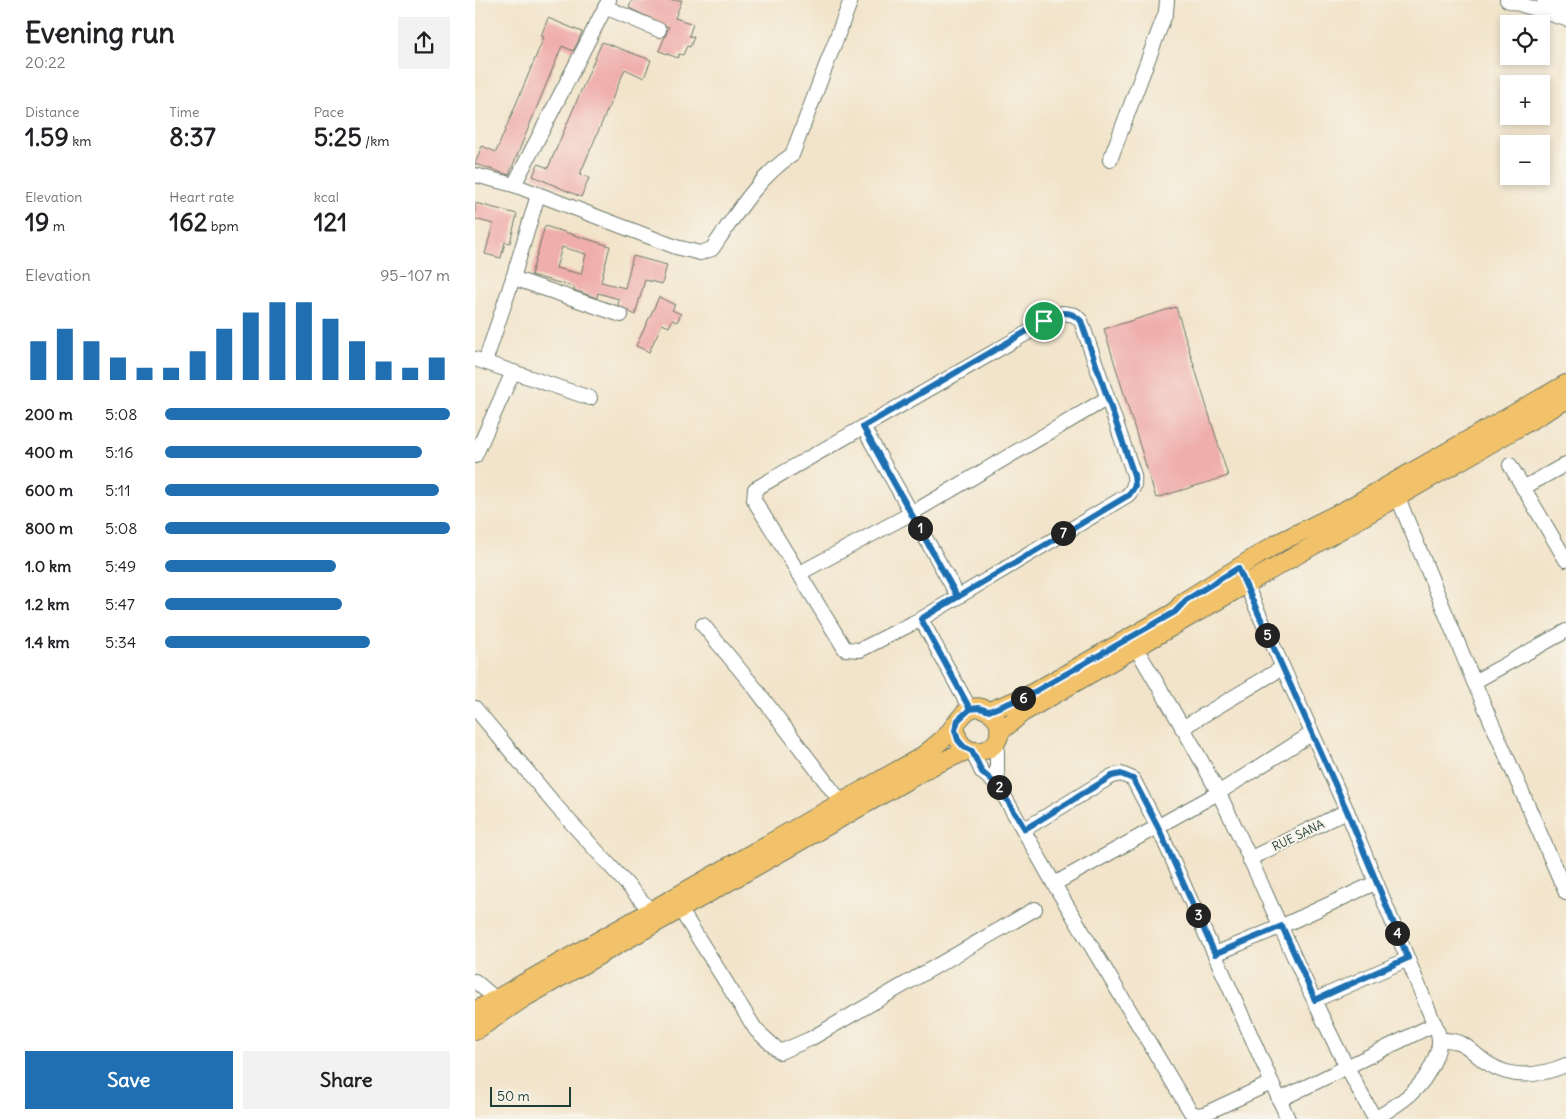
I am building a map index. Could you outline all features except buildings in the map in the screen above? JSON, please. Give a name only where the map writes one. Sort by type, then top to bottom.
[{"type":"main road","points":[[989,711],[1027,696],[1175,612],[1186,600],[1289,536],[1347,509],[1566,384]]},
{"type":"main road","points":[[475,1031],[524,998],[933,765],[970,750],[986,750],[1016,717],[1566,400]]},
{"type":"main road","points":[[475,1011],[921,757],[956,726],[961,716],[970,709],[979,708],[989,711],[998,723],[998,737]]},
{"type":"main road","points":[[956,726],[958,740],[970,750]]},
{"type":"street","points":[[475,175],[514,185],[676,247],[700,253],[712,249],[758,186],[778,165],[793,155],[851,0]]},
{"type":"street","points":[[1110,160],[1166,12],[1167,0]]},
{"type":"street","points":[[1507,0],[1566,19]]},
{"type":"street","points":[[1544,0],[1566,7]]},
{"type":"street","points":[[514,185],[607,4],[659,30]]},
{"type":"street","points":[[538,195],[513,278],[480,361],[590,398]]},
{"type":"street","points":[[513,278],[621,315]]},
{"type":"street","points":[[1062,313],[1075,315],[1081,321],[1106,399],[1134,475],[1135,486],[1129,495],[921,619],[860,650],[849,650],[841,645],[754,500],[755,489],[863,427],[1062,313]]},
{"type":"street","points":[[475,456],[513,372]]},
{"type":"street","points":[[798,574],[912,513],[1106,399]]},
{"type":"street","points":[[863,427],[957,596]]},
{"type":"street","points":[[1523,488],[1566,464]]},
{"type":"street","points":[[1510,465],[1566,560]]},
{"type":"street","points":[[1398,498],[1473,682],[1566,893]]},
{"type":"street","points":[[1136,648],[1217,793],[1282,926],[1347,1068],[1375,1119],[1404,1101],[1421,1085],[1437,1053],[1440,1040],[1347,811],[1238,568]]},
{"type":"street","points":[[921,619],[970,709]]},
{"type":"street","points":[[703,625],[761,695],[841,802]]},
{"type":"street","points":[[1473,682],[1566,631]]},
{"type":"street","points":[[1182,728],[1282,668]]},
{"type":"street","points":[[475,708],[556,806],[651,911]]},
{"type":"street","points":[[1054,884],[1217,793],[1311,734]]},
{"type":"street","points":[[998,737],[996,756],[999,787]]},
{"type":"street","points":[[970,750],[982,772],[999,787],[1025,829],[1054,884],[1194,1116],[1204,1114],[1271,1083]]},
{"type":"street","points":[[1025,829],[1112,776],[1121,774],[1133,779],[1158,827],[1288,1119]]},
{"type":"street","name":"RUE SANA","points":[[1249,859],[1347,811]]},
{"type":"street","points":[[1215,954],[1282,926],[1375,883]]},
{"type":"street","points":[[680,910],[756,1030],[780,1052],[810,1039],[1035,909]]},
{"type":"street","points":[[1315,1000],[1408,958]]},
{"type":"street","points":[[475,981],[496,999]]},
{"type":"street","points":[[1279,1100],[1435,1024]]},
{"type":"street","points":[[1440,1040],[1457,1040],[1467,1046],[1487,1064],[1515,1074],[1544,1074],[1566,1065]]},
{"type":"route","points":[[1044,321],[863,427],[957,596],[921,619],[970,709],[958,720],[955,730],[958,740],[964,747],[972,751],[982,772],[999,787],[1025,829],[1112,776],[1121,774],[1133,779],[1158,827],[1215,954],[1282,926],[1315,1000],[1408,958],[1375,883],[1347,811],[1238,568],[1186,600],[1175,612],[1027,696],[989,711],[979,708],[970,709],[945,664],[921,619],[1129,495],[1135,486],[1134,475],[1106,399],[1081,321],[1075,315],[1068,313],[1056,314],[1044,321]]}]
